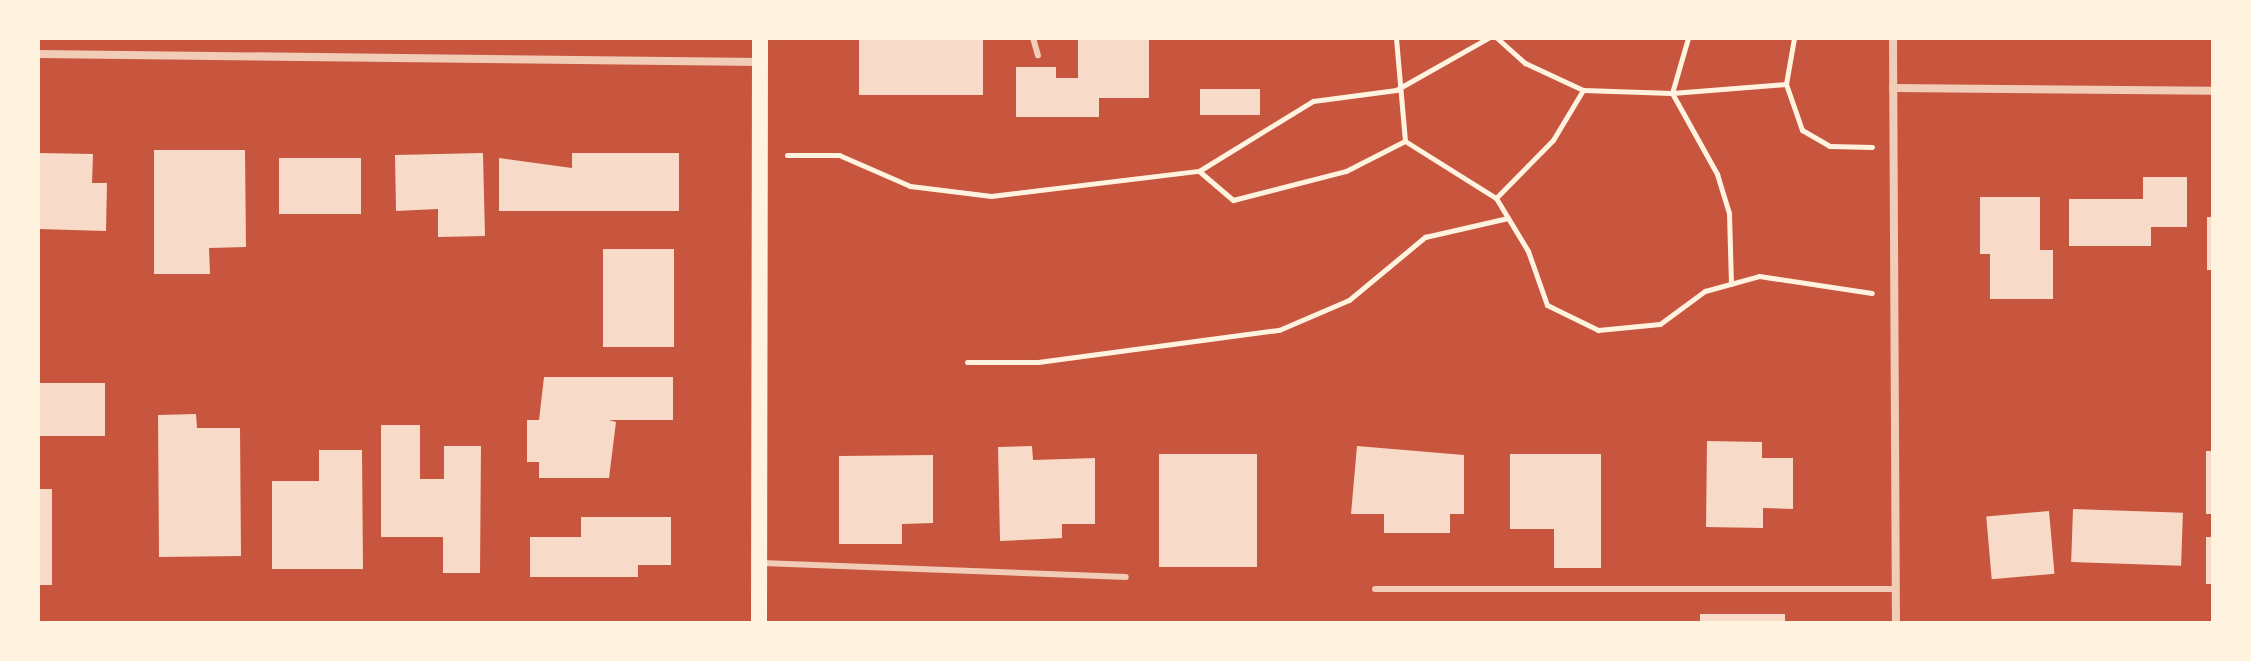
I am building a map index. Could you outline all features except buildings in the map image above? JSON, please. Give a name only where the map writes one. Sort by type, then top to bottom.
[{"type":"main road","points":[[759,623],[760,38]]},
{"type":"street","points":[[1893,38],[1896,623]]},
{"type":"street","points":[[38,54],[760,62]]},
{"type":"street","points":[[1893,88],[2213,91]]},
{"type":"lane","points":[[1033,38],[1038,55]]},
{"type":"lane","points":[[760,563],[1126,577]]},
{"type":"lane","points":[[1375,589],[1896,589]]},
{"type":"path","points":[[1396,38],[1396,90],[1405,141],[1496,198],[1547,305],[1598,330],[1660,324],[1705,291],[1759,276],[1894,294]]},
{"type":"path","points":[[787,155],[839,155],[910,186],[991,196],[1199,171],[1313,101],[1396,90],[1488,38]]},
{"type":"path","points":[[1497,38],[1525,63],[1583,90],[1672,93],[1786,84]]},
{"type":"path","points":[[1688,38],[1672,93],[1717,174],[1729,213],[1731,284]]},
{"type":"path","points":[[1794,38],[1786,84],[1802,130],[1830,146],[1893,147]]},
{"type":"path","points":[[1496,198],[1553,140],[1583,90]]},
{"type":"path","points":[[1199,171],[1233,200],[1346,171],[1405,141]]},
{"type":"path","points":[[967,362],[1038,362],[1279,330],[1349,300],[1425,237],[1508,218]]}]
